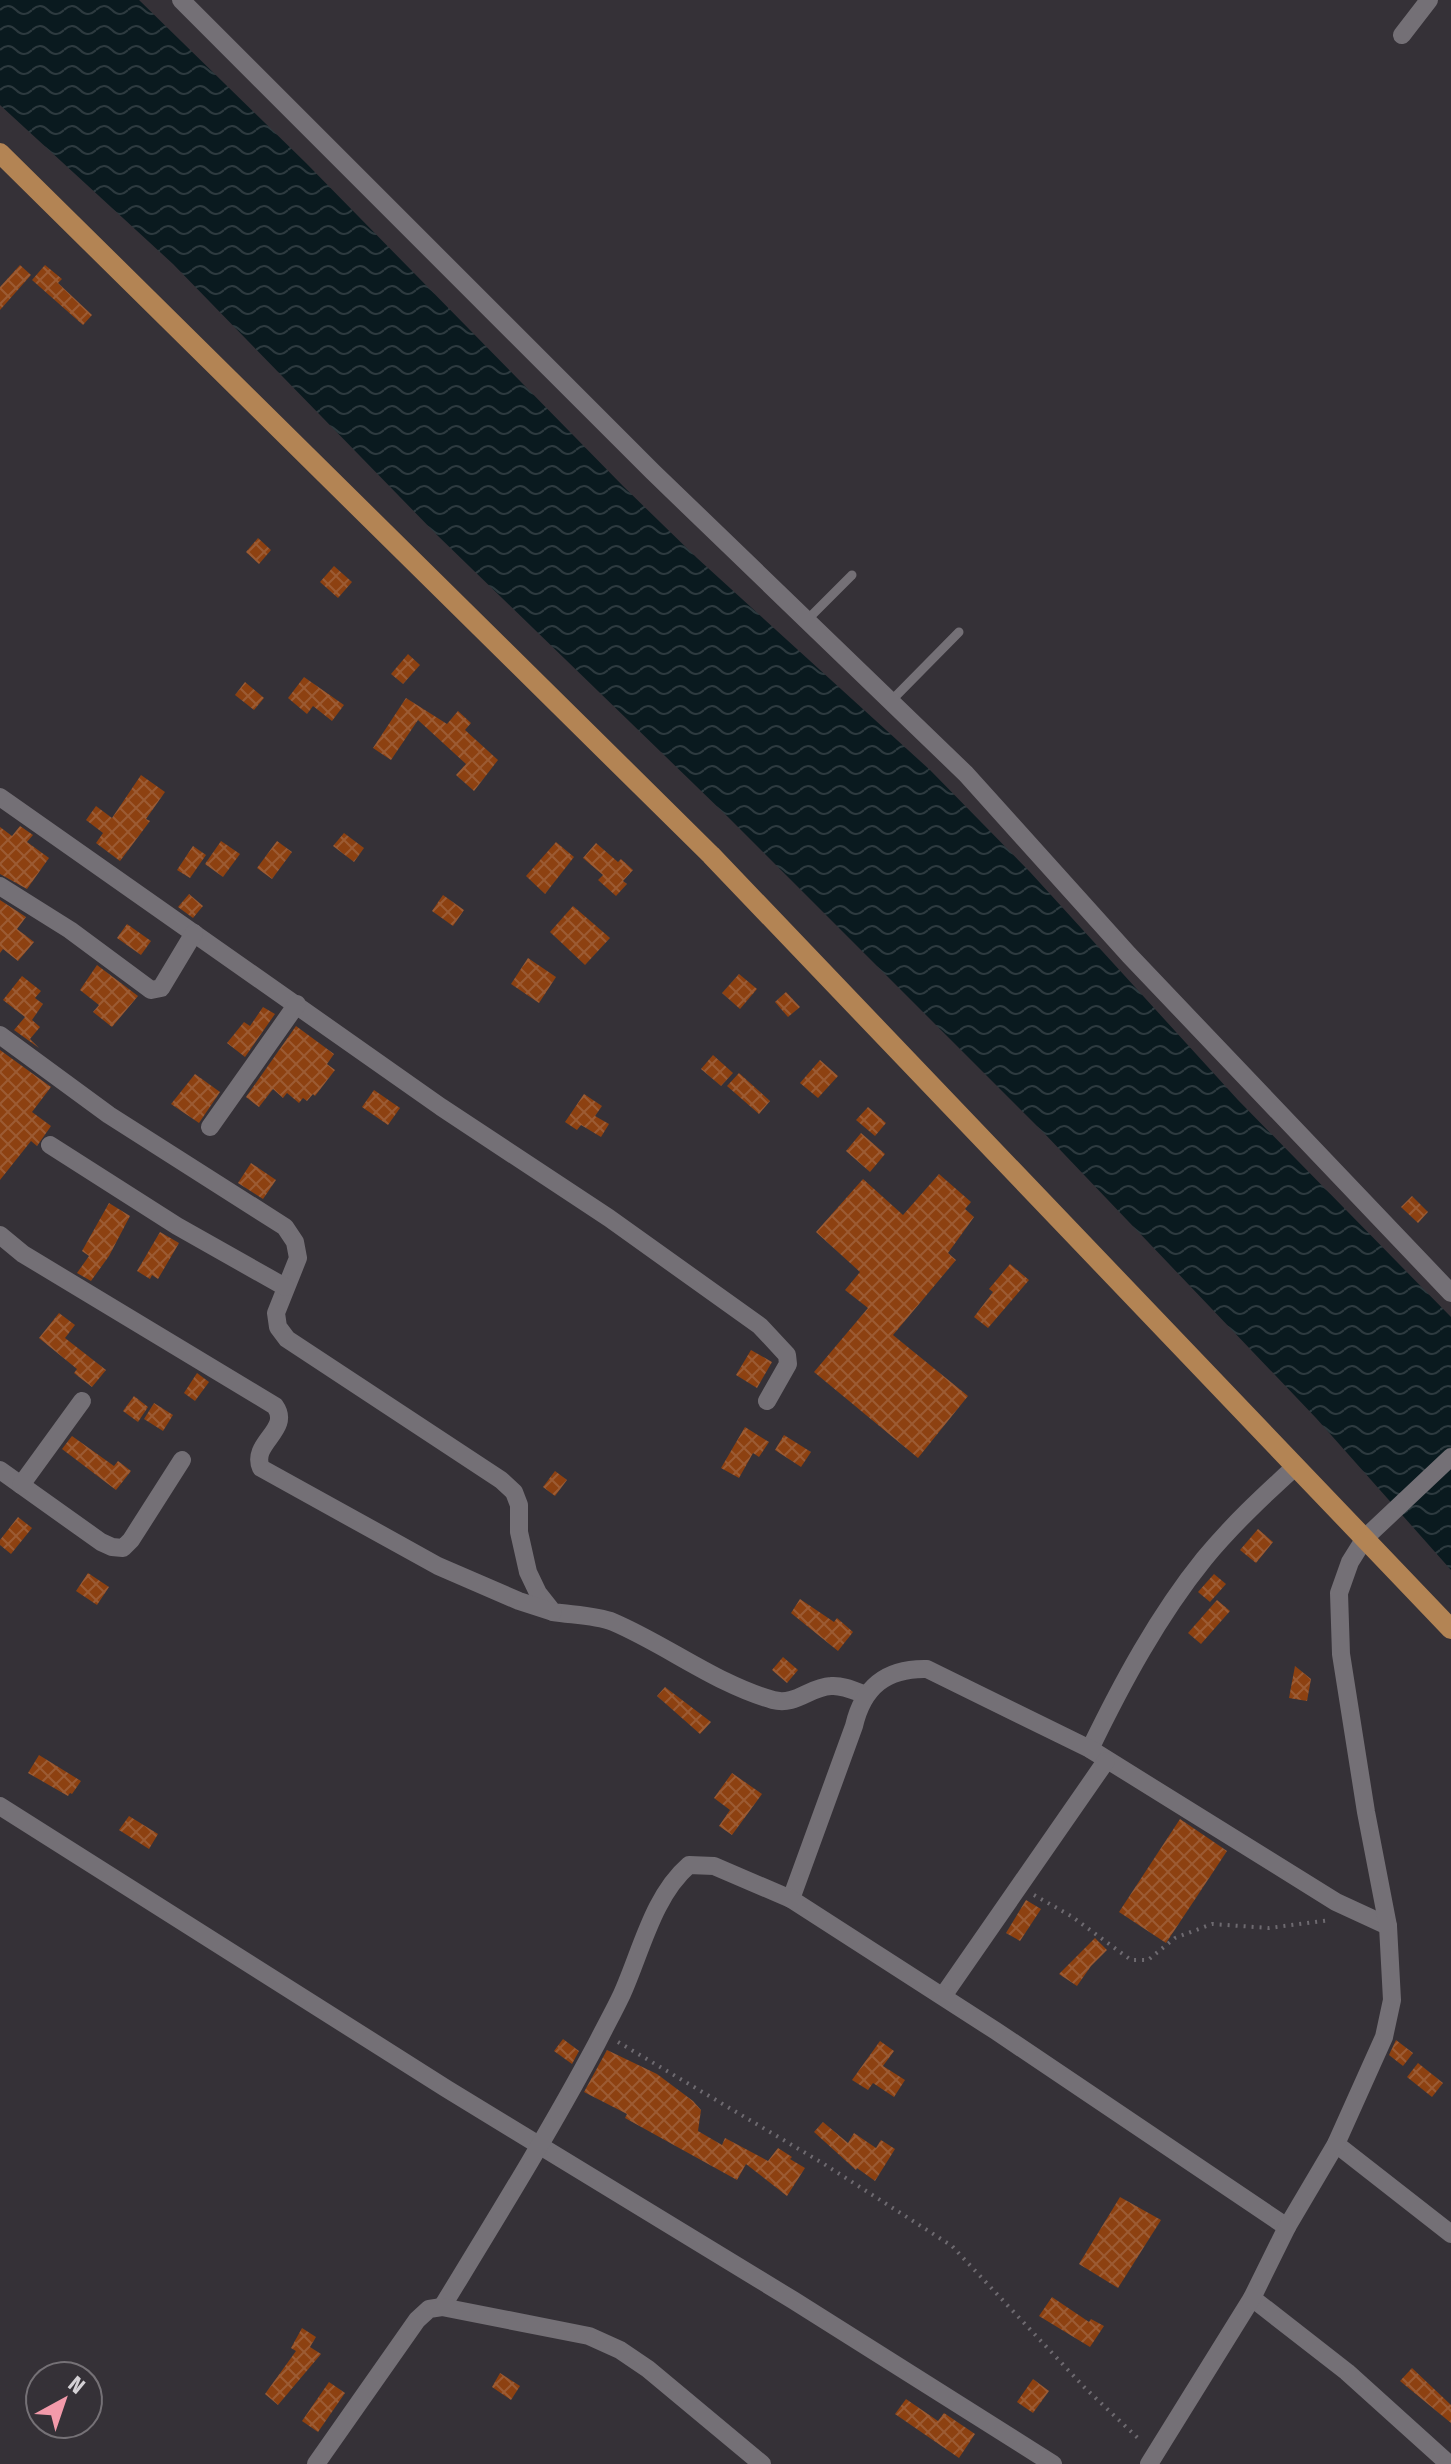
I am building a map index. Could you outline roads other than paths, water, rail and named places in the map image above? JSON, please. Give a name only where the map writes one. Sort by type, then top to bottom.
[{"type":"main road","points":[[0,153],[711,855],[1296,1466],[1372,1531],[1451,1629]]},
{"type":"street","points":[[181,0],[653,472],[966,774],[1129,955],[1451,1293]]},
{"type":"street","points":[[1402,35],[1429,0]]},
{"type":"street","points":[[0,797],[441,1107],[609,1218],[760,1326],[787,1355],[788,1364],[767,1401]]},
{"type":"street","points":[[0,886],[70,930],[151,990],[161,988],[194,933]]},
{"type":"street","points":[[210,1127],[297,1004]]},
{"type":"street","points":[[0,1035],[109,1115],[285,1227],[295,1242],[298,1258],[276,1313],[278,1327],[287,1339],[501,1480],[514,1492],[519,1505],[519,1532],[528,1572],[538,1593],[553,1612]]},
{"type":"street","points":[[50,1145],[177,1226],[285,1287]]},
{"type":"street","points":[[0,1235],[23,1254],[275,1406],[281,1422],[259,1455],[261,1468],[438,1566],[519,1601],[553,1612],[610,1621],[769,1699],[782,1702],[794,1700],[828,1686],[839,1685],[866,1695]]},
{"type":"street","points":[[21,1485],[82,1401]]},
{"type":"street","points":[[1152,2459],[1252,2298],[1287,2227],[1336,2144],[1384,2037],[1392,2000],[1388,1926],[1341,1654],[1339,1593],[1350,1562],[1372,1531],[1451,1457]]},
{"type":"street","points":[[0,1470],[101,1542],[123,1548],[182,1460]]},
{"type":"street","points":[[1090,1749],[1163,1616],[1204,1559],[1250,1508],[1296,1466]]},
{"type":"street","points":[[791,1899],[866,1695],[880,1681],[901,1671],[927,1669],[1090,1749],[1336,1902],[1388,1926]]},
{"type":"street","points":[[943,1996],[1106,1761]]},
{"type":"street","points":[[0,1806],[447,2089],[1053,2464]]},
{"type":"street","points":[[442,2307],[540,2144],[622,1995],[657,1911],[678,1875],[689,1865],[714,1866],[791,1899],[943,1996],[1287,2227]]},
{"type":"street","points":[[1336,2144],[1451,2234]]},
{"type":"street","points":[[1252,2298],[1347,2372],[1449,2464]]},
{"type":"street","points":[[316,2464],[417,2320],[429,2309],[442,2307],[589,2336],[620,2350],[648,2369],[762,2464]]},
{"type":"lane","points":[[807,620],[852,575]]},
{"type":"lane","points":[[890,702],[959,632]]},
{"type":"water","points":[[0,0],[139,0],[306,163],[623,486],[697,558],[930,770],[1030,872],[1238,1100],[1451,1317],[1451,1570],[1316,1418],[1044,1133],[728,817],[437,535],[173,264],[0,105]]}]
